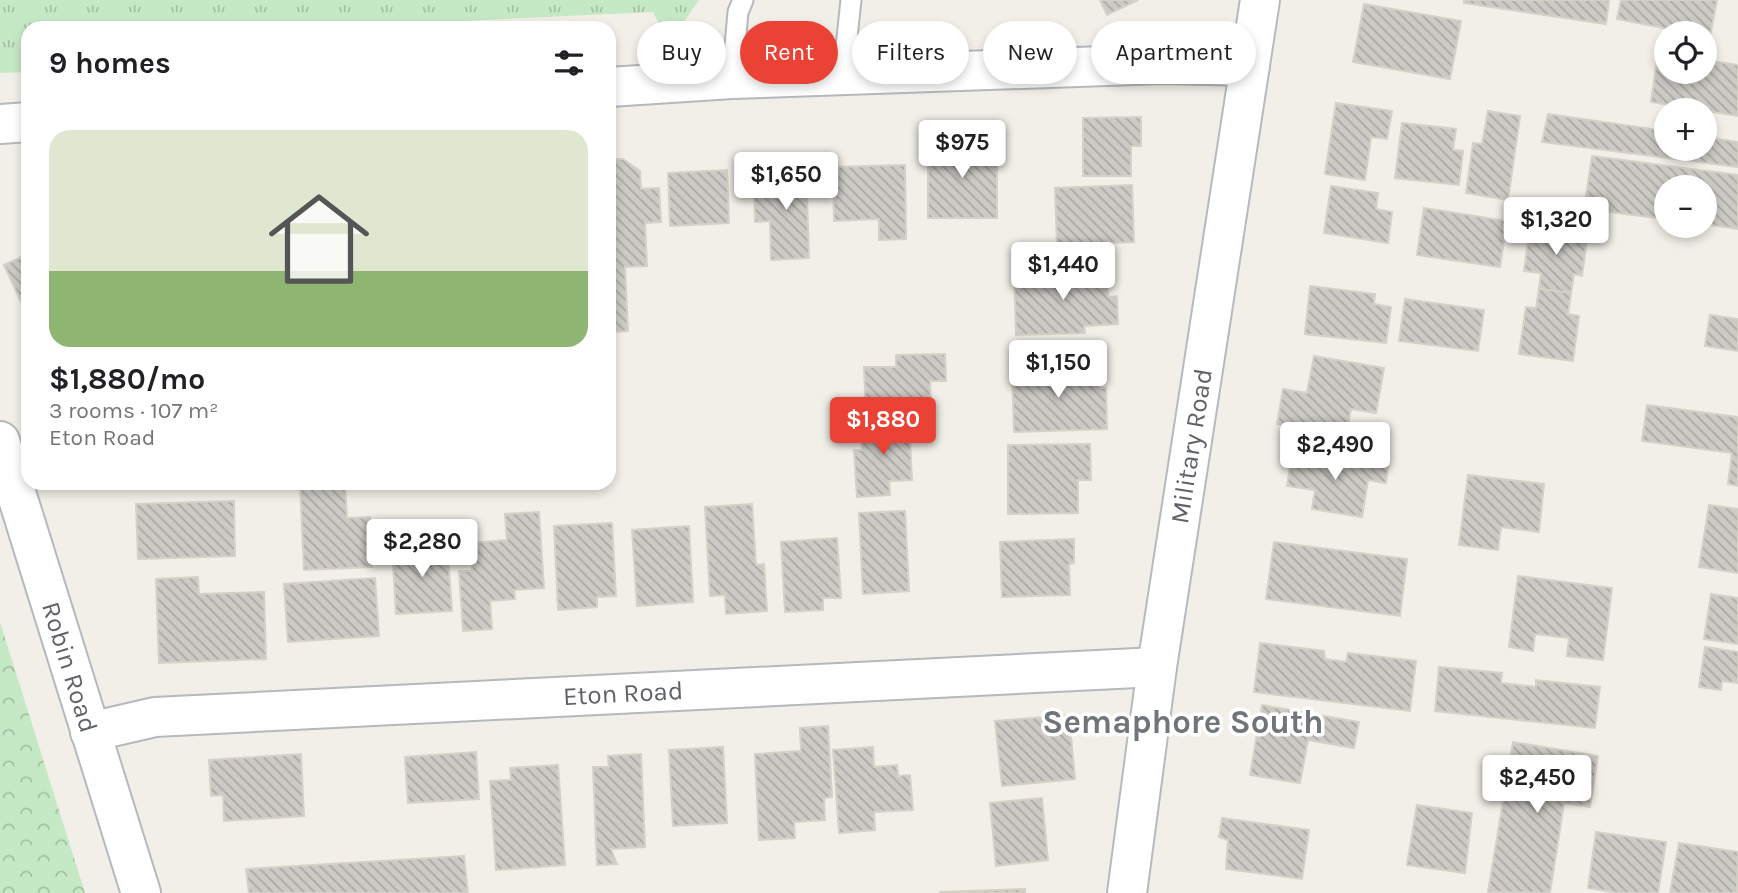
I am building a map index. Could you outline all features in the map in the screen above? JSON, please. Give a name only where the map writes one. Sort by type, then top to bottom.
[{"type":"street","name":"Military Road","points":[[1256,26],[1260,0]]},
{"type":"street","points":[[616,87],[732,79],[1091,66]]},
{"type":"street","name":"Military Road","points":[[1127,893],[1157,667],[1247,84]]},
{"type":"street","points":[[0,124],[21,122]]},
{"type":"street","name":"Robin Road","points":[[0,441],[141,893]]},
{"type":"street","name":"Eton Road","points":[[90,732],[155,717],[1157,667]]},
{"type":"lane","points":[[732,79],[738,12],[743,0]]},
{"type":"lane","points":[[843,75],[851,0]]},
{"type":"green space","points":[[0,0],[699,0],[684,21],[658,21],[653,12],[462,21],[21,21],[21,72],[0,73]]},
{"type":"green space","points":[[0,622],[85,893],[0,893]]},
{"type":"building","points":[[1100,0],[1138,0],[1107,15]]},
{"type":"building","points":[[1464,0],[1609,0],[1606,24],[1464,3]]},
{"type":"building","points":[[1621,0],[1717,0],[1713,21],[1654,21],[1654,26],[1617,19]]},
{"type":"building","points":[[1364,4],[1461,21],[1450,79],[1353,62]]},
{"type":"building","points":[[1717,62],[1738,65],[1738,116],[1717,113],[1717,98],[1654,98],[1654,102],[1651,102],[1654,81],[1654,84],[1717,84]]},
{"type":"building","points":[[1336,103],[1392,111],[1387,139],[1371,137],[1365,180],[1325,174]]},
{"type":"building","points":[[1488,111],[1520,116],[1508,200],[1466,193],[1473,143],[1482,144]]},
{"type":"building","points":[[1548,114],[1654,129],[1654,156],[1542,142]]},
{"type":"building","points":[[1141,117],[1141,146],[1131,146],[1131,176],[1083,176],[1083,118]]},
{"type":"building","points":[[1402,123],[1456,129],[1453,150],[1463,151],[1459,185],[1395,178]]},
{"type":"building","points":[[1717,139],[1738,142],[1738,167],[1691,161],[1717,161]]},
{"type":"building","points":[[928,141],[997,142],[997,218],[928,218]]},
{"type":"building","points":[[1592,156],[1738,175],[1738,229],[1717,226],[1717,175],[1654,175],[1654,218],[1584,209]]},
{"type":"building","points":[[616,159],[623,159],[640,171],[641,189],[659,188],[661,222],[645,223],[647,266],[625,267],[628,331],[616,332]]},
{"type":"building","points":[[806,163],[809,258],[771,260],[770,221],[755,222],[754,194],[772,193],[771,164]]},
{"type":"building","points":[[905,165],[906,239],[879,240],[879,219],[834,221],[833,167]]},
{"type":"building","points":[[727,170],[729,223],[670,226],[668,173]]},
{"type":"building","points":[[1132,185],[1134,242],[1057,245],[1055,188]]},
{"type":"building","points":[[1331,186],[1378,193],[1376,209],[1392,212],[1388,243],[1324,233]]},
{"type":"building","points":[[1424,208],[1507,221],[1500,267],[1417,255]]},
{"type":"building","points":[[1530,225],[1588,233],[1582,276],[1574,274],[1571,293],[1539,289],[1541,273],[1524,271]]},
{"type":"building","points":[[21,257],[21,302],[4,265]]},
{"type":"building","points":[[1107,270],[1108,297],[1117,296],[1118,324],[1084,326],[1085,333],[1016,335],[1014,274]]},
{"type":"building","points":[[1310,286],[1375,294],[1374,304],[1391,307],[1386,343],[1305,334]]},
{"type":"building","points":[[1539,289],[1571,293],[1568,314],[1579,316],[1573,361],[1519,354],[1526,307],[1536,308]]},
{"type":"building","points":[[1405,299],[1484,310],[1478,351],[1399,341]]},
{"type":"building","points":[[1710,315],[1738,319],[1738,351],[1705,346]]},
{"type":"building","points":[[945,354],[946,381],[930,381],[931,414],[866,416],[864,367],[896,367],[896,355]]},
{"type":"building","points":[[1314,356],[1384,368],[1376,413],[1351,409],[1344,446],[1305,439],[1307,429],[1277,424],[1283,389],[1307,393]]},
{"type":"building","points":[[1098,367],[1099,388],[1106,388],[1107,429],[1014,432],[1012,370]]},
{"type":"building","points":[[1647,405],[1738,417],[1738,486],[1728,484],[1732,453],[1642,441]]},
{"type":"building","points":[[909,419],[912,480],[889,481],[890,495],[857,497],[854,450],[862,450],[861,421]]},
{"type":"building","points":[[1090,444],[1091,480],[1078,480],[1078,513],[1008,514],[1008,445]]},
{"type":"building","points":[[1292,453],[1388,467],[1386,483],[1368,480],[1362,517],[1312,509],[1315,490],[1287,486]]},
{"type":"building","points":[[1468,475],[1544,484],[1539,532],[1501,527],[1498,550],[1459,545]]},
{"type":"building","points":[[300,490],[345,490],[347,518],[370,517],[372,567],[304,570]]},
{"type":"building","points":[[234,501],[235,556],[138,559],[136,504]]},
{"type":"building","points":[[752,504],[756,565],[764,564],[767,611],[726,614],[725,595],[710,596],[705,507]]},
{"type":"building","points":[[1709,505],[1738,509],[1738,573],[1699,567]]},
{"type":"building","points":[[905,511],[909,591],[863,594],[859,513]]},
{"type":"building","points":[[539,512],[544,588],[514,590],[515,599],[490,601],[492,629],[463,631],[459,571],[472,571],[470,543],[507,540],[505,514]]},
{"type":"building","points":[[612,523],[616,596],[597,597],[597,607],[558,610],[554,526]]},
{"type":"building","points":[[689,526],[693,602],[637,606],[632,530]]},
{"type":"building","points":[[837,538],[841,598],[823,598],[823,610],[785,612],[781,542]]},
{"type":"building","points":[[1074,539],[1074,563],[1069,564],[1070,595],[1002,597],[1000,542]]},
{"type":"building","points":[[1274,542],[1407,559],[1400,616],[1266,599]]},
{"type":"building","points":[[447,543],[452,611],[396,614],[392,547]]},
{"type":"building","points":[[1518,576],[1612,588],[1603,660],[1567,656],[1569,638],[1535,634],[1533,651],[1509,647]]},
{"type":"building","points":[[198,577],[199,594],[264,592],[266,659],[159,663],[156,579]]},
{"type":"building","points":[[375,578],[379,636],[288,642],[284,584]]},
{"type":"building","points":[[1711,594],[1738,598],[1738,644],[1704,639]]},
{"type":"building","points":[[1260,643],[1324,651],[1325,659],[1346,662],[1348,653],[1416,661],[1410,711],[1254,692]]},
{"type":"building","points":[[1705,647],[1738,652],[1738,683],[1722,681],[1721,690],[1699,687]]},
{"type":"building","points":[[1439,667],[1502,673],[1501,683],[1536,687],[1536,680],[1600,687],[1595,728],[1435,711]]},
{"type":"building","points":[[1262,705],[1359,722],[1354,748],[1308,740],[1300,783],[1250,775]]},
{"type":"building","points":[[1069,715],[1075,779],[1002,786],[995,721]]},
{"type":"building","points":[[828,726],[832,797],[824,798],[825,820],[794,822],[795,838],[759,840],[755,754],[801,751],[800,728]]},
{"type":"building","points":[[1513,742],[1598,756],[1590,807],[1564,803],[1550,893],[1488,892]]},
{"type":"building","points":[[723,747],[727,823],[673,826],[669,750]]},
{"type":"building","points":[[873,747],[874,767],[897,765],[898,776],[910,775],[913,810],[874,812],[875,830],[839,833],[833,750]]},
{"type":"building","points":[[476,752],[479,799],[408,803],[405,757]]},
{"type":"building","points":[[301,754],[304,816],[224,821],[223,795],[211,796],[209,760]]},
{"type":"building","points":[[641,754],[645,847],[611,849],[617,864],[597,865],[593,767],[609,767],[608,756]]},
{"type":"building","points":[[558,765],[565,865],[496,870],[490,781],[511,780],[510,768]]},
{"type":"building","points":[[1042,798],[1048,860],[996,866],[990,803]]},
{"type":"building","points":[[1417,805],[1472,813],[1465,873],[1407,865]]},
{"type":"building","points":[[1222,818],[1309,830],[1302,879],[1226,869],[1228,840],[1219,837]]},
{"type":"building","points":[[1596,832],[1666,842],[1658,893],[1618,893],[1588,888]]},
{"type":"building","points":[[1679,843],[1738,852],[1737,893],[1670,893]]},
{"type":"building","points":[[464,856],[468,893],[249,893],[246,869]]},
{"type":"building","points":[[1025,889],[1025,893],[940,893],[940,892]]},
{"type":"district","name":"Semaphore South","points":[[1183,721]]}]
